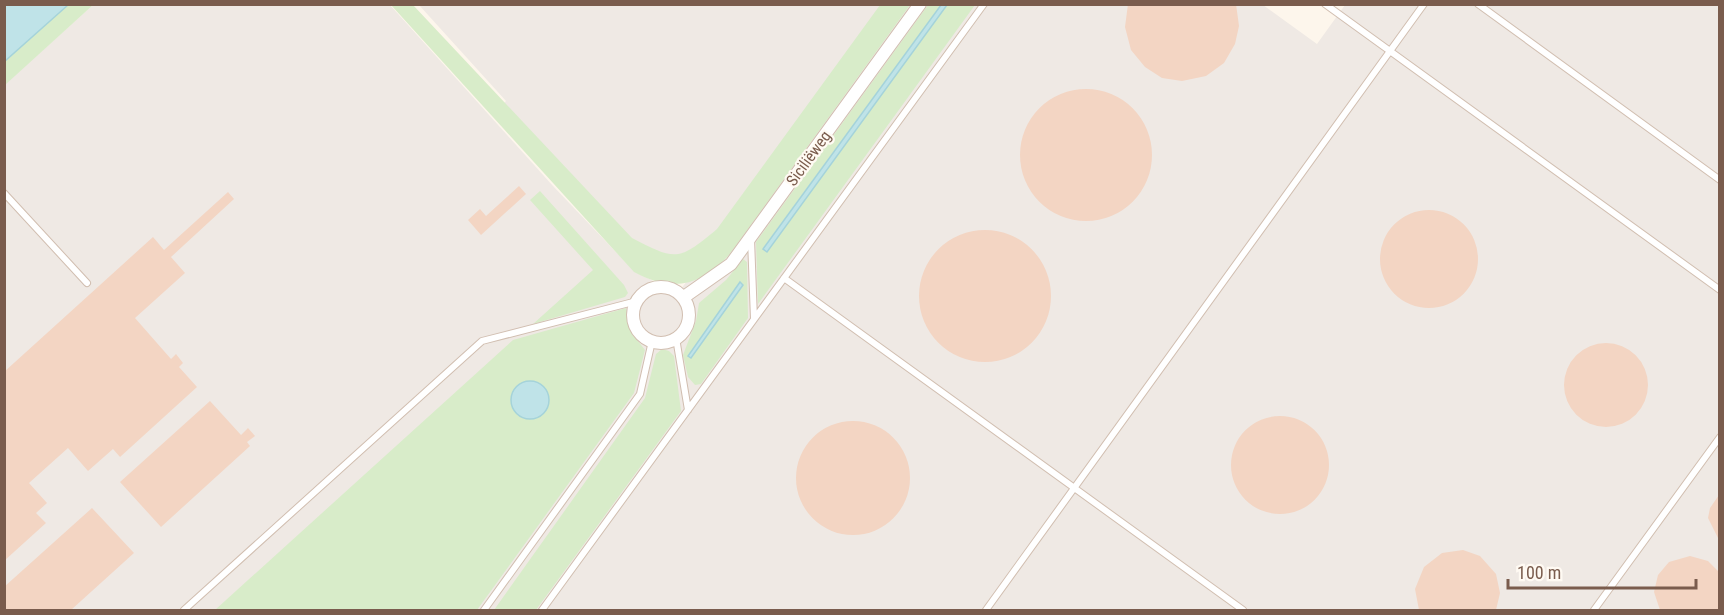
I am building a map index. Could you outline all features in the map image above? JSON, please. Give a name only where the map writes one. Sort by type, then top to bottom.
[{"type":"street","name":"Siciliëweg","points":[[684,297],[731,264],[920,4]]},
{"type":"street","points":[[660,286],[669,287],[684,297],[689,320],[682,334],[660,342],[652,341],[639,332],[633,316],[637,301],[643,293],[660,286]]},
{"type":"lane","points":[[542,610],[984,4]]},
{"type":"lane","points":[[1325,4],[1719,290]]},
{"type":"lane","points":[[986,610],[1424,4]]},
{"type":"lane","points":[[1478,4],[1719,180]]},
{"type":"lane","points":[[4,193],[87,283]]},
{"type":"lane","points":[[751,237],[754,320]]},
{"type":"lane","points":[[784,278],[1243,610]]},
{"type":"lane","points":[[184,610],[482,341],[637,301]]},
{"type":"lane","points":[[676,338],[688,410]]},
{"type":"lane","points":[[484,610],[640,394],[652,341]]},
{"type":"lane","points":[[1594,610],[1719,437]]},
{"type":"shaded area","points":[[93,5],[390,5],[553,186],[635,272],[678,293],[893,5],[1263,5],[1317,44],[1345,5],[1719,5],[1719,610],[5,610],[4,85]]},
{"type":"shaded area","points":[[419,5],[883,5],[721,228],[680,260],[642,250],[499,109],[506,101]]},
{"type":"green space","points":[[67,5],[93,5],[5,85],[5,60]]},
{"type":"green space","points":[[391,5],[413,5],[632,238],[658,251],[677,254],[694,247],[717,229],[880,5],[910,5],[729,255],[708,274],[697,280],[673,284],[648,279],[634,272]]},
{"type":"green space","points":[[928,5],[941,5],[763,248],[767,252],[947,5],[975,5],[758,304],[756,242]]},
{"type":"green space","points":[[540,191],[624,285],[628,293],[625,297],[533,324],[593,270],[530,200]]},
{"type":"green space","points":[[743,259],[747,262],[748,318],[701,384],[695,385],[688,377],[683,355],[696,321],[699,303],[726,280]],"holes":[[[740,282],[743,285],[691,358],[688,356]]]},
{"type":"green space","points":[[626,308],[631,332],[645,350],[634,393],[477,610],[215,610],[513,340]]},
{"type":"green space","points":[[662,349],[674,356],[681,411],[536,610],[494,610],[645,398],[656,354]]},
{"type":"water","points":[[5,4],[68,4],[68,5],[5,61]]},
{"type":"water","points":[[941,5],[947,5],[767,252],[763,249]]},
{"type":"water","points":[[740,282],[743,285],[691,358],[688,356]]},
{"type":"water","points":[[530,381],[544,386],[549,400],[544,414],[530,419],[516,414],[511,400],[516,386]]},
{"type":"building","points":[[1128,4],[1236,4],[1239,26],[1235,44],[1224,63],[1206,76],[1182,81],[1162,78],[1145,67],[1131,50],[1125,27]]},
{"type":"building","points":[[1086,89],[1111,94],[1133,108],[1147,130],[1152,155],[1147,180],[1133,202],[1111,216],[1086,221],[1061,216],[1039,202],[1025,180],[1020,155],[1025,130],[1039,108],[1061,94]]},
{"type":"building","points":[[519,186],[526,194],[481,235],[468,220],[480,209],[486,216]]},
{"type":"building","points":[[228,192],[234,199],[171,257],[185,273],[135,318],[171,359],[176,354],[183,363],[179,367],[197,387],[120,457],[113,449],[88,471],[68,448],[29,483],[47,503],[36,513],[46,523],[4,561],[4,372],[153,237],[164,250]]},
{"type":"building","points":[[1429,210],[1448,213],[1464,224],[1475,240],[1478,259],[1475,278],[1464,294],[1448,305],[1429,308],[1410,305],[1394,294],[1383,278],[1380,259],[1383,240],[1394,224],[1410,213]]},
{"type":"building","points":[[985,230],[1010,235],[1032,249],[1046,271],[1051,296],[1046,321],[1032,343],[1010,357],[985,362],[960,357],[938,343],[924,321],[919,296],[924,271],[938,249],[960,235]]},
{"type":"building","points":[[1606,343],[1622,346],[1636,355],[1645,369],[1648,385],[1645,401],[1636,415],[1622,424],[1606,427],[1590,424],[1576,415],[1567,401],[1564,385],[1567,369],[1576,355],[1590,346]]},
{"type":"building","points":[[210,401],[241,435],[248,428],[255,436],[247,442],[250,446],[161,527],[120,482]]},
{"type":"building","points":[[1280,416],[1299,419],[1315,430],[1326,446],[1329,465],[1326,484],[1315,500],[1299,511],[1280,514],[1261,511],[1245,500],[1234,484],[1231,465],[1234,446],[1245,430],[1261,419]]},
{"type":"building","points":[[853,421],[875,425],[885,430],[901,446],[906,456],[910,478],[906,500],[901,510],[885,526],[875,531],[853,535],[831,531],[821,526],[805,510],[800,500],[796,478],[800,456],[805,446],[821,430],[831,425]]},
{"type":"building","points":[[1719,495],[1719,540],[1708,518],[1710,508]]},
{"type":"building","points":[[92,508],[134,553],[71,610],[4,610],[4,587]]},
{"type":"building","points":[[1463,550],[1480,556],[1496,574],[1500,593],[1496,610],[1419,610],[1415,589],[1424,567],[1442,553]]},
{"type":"building","points":[[1690,556],[1708,561],[1719,572],[1719,610],[1660,610],[1654,592],[1658,575],[1669,562]]}]
